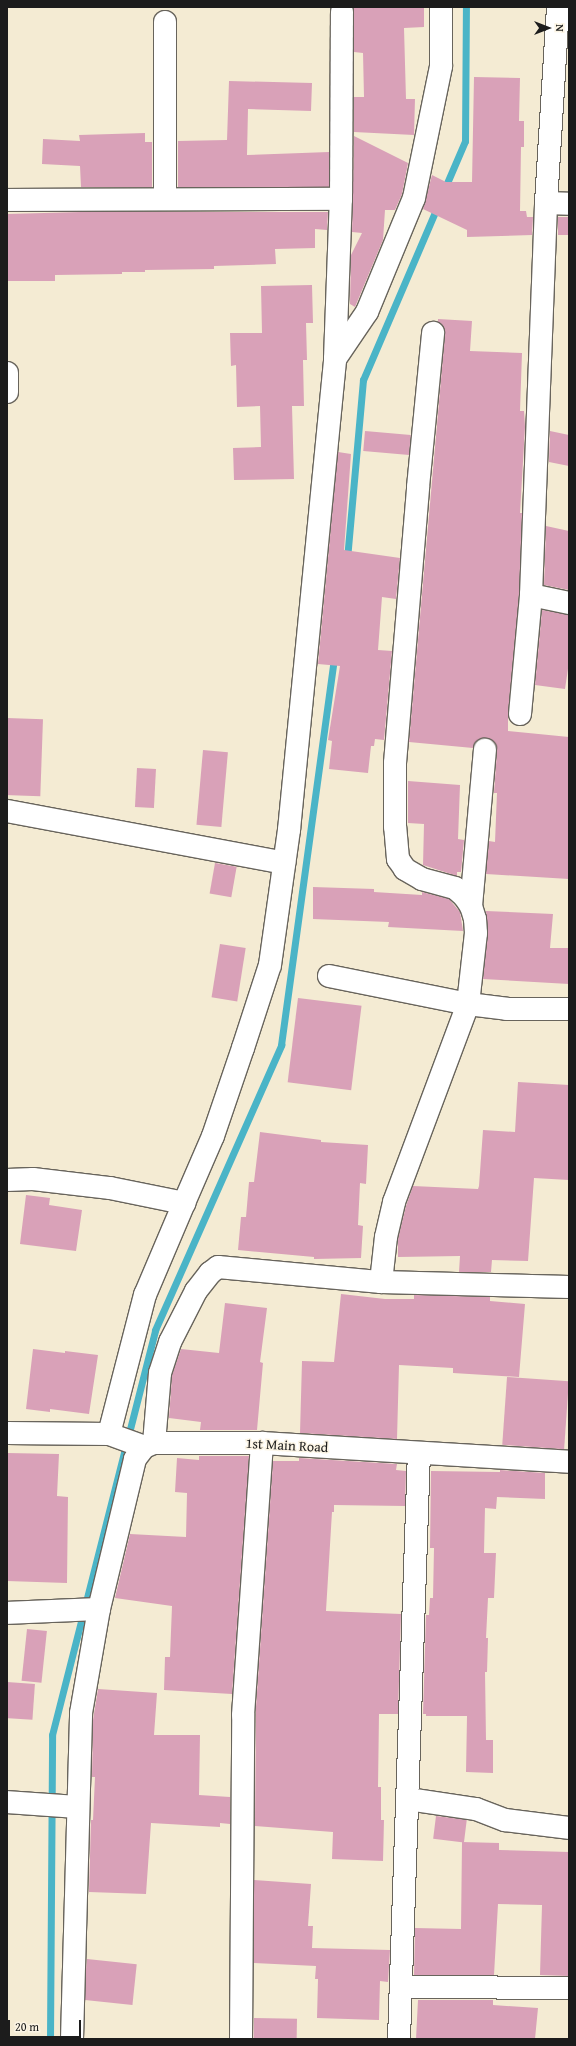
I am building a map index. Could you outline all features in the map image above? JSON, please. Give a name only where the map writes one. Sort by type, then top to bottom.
[{"type":"street","points":[[335,359],[367,312],[414,198],[441,66],[441,7]]},
{"type":"street","points":[[520,714],[531,595],[546,203],[558,7]]},
{"type":"street","points":[[72,2039],[72,1807],[81,1712],[97,1609],[134,1459],[131,1441],[145,1295],[213,1136],[270,965],[284,863],[335,359],[341,198],[342,12]]},
{"type":"street","points":[[165,22],[165,199]]},
{"type":"street","points":[[7,200],[341,198]]},
{"type":"street","points":[[546,203],[569,204]]},
{"type":"street","points":[[382,1282],[386,1237],[394,1202],[468,1004],[476,932],[475,919],[470,906],[464,896],[455,888],[422,879],[405,869],[398,859],[395,827],[395,763],[417,495],[433,333]]},
{"type":"street","points":[[7,373],[7,392]]},
{"type":"street","points":[[531,595],[569,603]]},
{"type":"street","points":[[470,906],[486,750]]},
{"type":"street","points":[[7,811],[284,863]]},
{"type":"street","points":[[329,976],[468,1004],[507,1009],[569,1009]]},
{"type":"street","points":[[7,1180],[33,1179],[110,1188],[184,1203]]},
{"type":"street","points":[[131,1441],[160,1373],[170,1342],[196,1291],[210,1273],[218,1267],[382,1282],[569,1287]]},
{"type":"street","name":"1st Main Road","points":[[7,1433],[131,1441],[262,1443],[569,1462]]},
{"type":"street","points":[[242,2039],[243,1715],[262,1443]]},
{"type":"street","points":[[399,2039],[419,1453]]},
{"type":"street","points":[[7,1612],[97,1609]]},
{"type":"street","points":[[408,1799],[476,1808],[505,1820],[569,1828]]},
{"type":"street","points":[[7,1802],[72,1807]]},
{"type":"street","points":[[401,1988],[569,1988]]},
{"type":"building","points":[[353,7],[424,7],[424,27],[404,28],[406,99],[415,99],[414,135],[354,132],[354,97],[364,97],[363,53],[354,52]]},
{"type":"building","points":[[474,77],[520,78],[519,121],[524,121],[524,147],[521,147],[520,211],[526,211],[527,217],[533,217],[532,235],[467,237],[467,230],[423,209],[432,175],[446,182],[472,182]]},
{"type":"building","points":[[229,81],[312,83],[311,111],[248,109],[247,155],[329,152],[329,187],[178,187],[178,141],[227,140]]},
{"type":"building","points":[[145,133],[145,142],[152,142],[152,187],[81,187],[80,166],[42,164],[43,139],[80,141],[79,135]]},
{"type":"building","points":[[354,136],[408,163],[402,194],[395,210],[385,210],[383,240],[355,307],[350,304],[351,255],[362,233],[352,232]]},
{"type":"building","points":[[81,212],[328,212],[327,230],[315,229],[315,248],[275,249],[276,264],[214,266],[214,269],[145,270],[145,272],[122,272],[122,274],[55,275],[55,281],[7,281],[7,214]]},
{"type":"building","points":[[558,217],[569,217],[569,235],[558,235]]},
{"type":"building","points":[[312,285],[313,323],[306,323],[307,360],[303,360],[304,406],[292,406],[294,479],[234,480],[233,448],[261,447],[260,406],[237,407],[236,365],[231,366],[230,333],[262,333],[261,286]]},
{"type":"building","points":[[438,319],[472,321],[470,351],[522,353],[520,411],[524,411],[525,427],[520,513],[522,513],[519,594],[508,713],[508,731],[569,737],[569,879],[486,874],[489,841],[495,842],[497,793],[494,793],[497,751],[496,745],[492,740],[486,738],[480,739],[475,743],[473,748],[409,742],[445,334],[444,328],[438,322]]},
{"type":"building","points":[[365,431],[411,435],[409,455],[363,451]]},
{"type":"building","points":[[550,431],[569,435],[569,466],[549,462]]},
{"type":"building","points":[[338,452],[351,454],[344,550],[400,558],[396,599],[382,597],[378,650],[392,651],[384,740],[375,739],[374,746],[371,746],[368,773],[329,769],[332,741],[328,740],[340,666],[318,664]]},
{"type":"building","points":[[546,526],[569,531],[569,590],[544,585]]},
{"type":"building","points":[[542,610],[569,615],[569,662],[565,689],[535,685]]},
{"type":"building","points":[[7,718],[43,719],[40,796],[7,795]]},
{"type":"building","points":[[203,750],[228,752],[221,827],[196,825]]},
{"type":"building","points":[[137,768],[156,769],[154,808],[135,807]]},
{"type":"building","points":[[408,781],[460,785],[458,839],[464,840],[461,872],[457,872],[457,876],[423,865],[424,824],[408,823]]},
{"type":"building","points":[[215,863],[237,867],[231,897],[210,894]]},
{"type":"building","points":[[313,887],[374,889],[374,892],[422,895],[422,892],[449,899],[460,912],[463,931],[388,927],[389,922],[313,919]]},
{"type":"building","points":[[486,911],[553,914],[550,948],[569,948],[569,984],[483,979],[488,934]]},
{"type":"building","points":[[220,944],[246,948],[237,1001],[212,997]]},
{"type":"building","points":[[298,998],[362,1006],[351,1090],[288,1082]]},
{"type":"building","points":[[518,1082],[569,1085],[569,1180],[534,1178],[528,1261],[492,1260],[491,1272],[459,1272],[460,1256],[398,1257],[398,1239],[406,1206],[413,1186],[478,1189],[483,1130],[515,1132]]},
{"type":"building","points":[[260,1132],[321,1140],[321,1142],[368,1145],[366,1184],[360,1183],[358,1225],[363,1226],[361,1258],[314,1259],[314,1257],[238,1250],[241,1217],[246,1217],[249,1182],[254,1182]]},
{"type":"building","points":[[26,1195],[50,1198],[49,1205],[82,1210],[76,1251],[20,1244]]},
{"type":"building","points":[[341,1294],[385,1299],[414,1299],[414,1295],[490,1297],[490,1301],[525,1304],[519,1377],[453,1373],[453,1368],[399,1365],[397,1439],[300,1433],[302,1361],[334,1362]]},
{"type":"building","points":[[225,1303],[267,1308],[260,1362],[263,1363],[257,1430],[200,1430],[201,1422],[169,1418],[172,1375],[181,1349],[219,1353]]},
{"type":"building","points":[[33,1349],[98,1355],[89,1414],[50,1409],[50,1412],[26,1409]]},
{"type":"building","points":[[507,1377],[569,1381],[564,1449],[502,1445]]},
{"type":"building","points":[[7,1453],[59,1454],[57,1496],[68,1497],[67,1583],[7,1581]]},
{"type":"building","points":[[199,1456],[249,1456],[232,1694],[164,1690],[165,1657],[170,1657],[172,1606],[115,1598],[130,1534],[186,1537],[187,1493],[175,1492],[177,1458],[199,1460]]},
{"type":"building","points":[[299,1458],[397,1464],[396,1470],[406,1471],[405,1506],[334,1505],[334,1512],[332,1512],[326,1611],[401,1614],[398,1714],[379,1714],[378,1787],[381,1787],[381,1820],[384,1820],[383,1861],[332,1859],[333,1832],[255,1826],[256,1707],[273,1461],[299,1461]]},
{"type":"building","points":[[500,1470],[545,1473],[545,1499],[497,1497],[496,1509],[485,1508],[484,1553],[496,1553],[494,1598],[488,1598],[486,1638],[488,1638],[487,1672],[485,1672],[486,1740],[493,1740],[493,1773],[466,1772],[467,1716],[426,1716],[426,1714],[423,1714],[426,1615],[429,1615],[430,1598],[433,1598],[434,1548],[430,1548],[431,1471],[500,1472]]},
{"type":"building","points":[[27,1629],[47,1631],[41,1683],[22,1681]]},
{"type":"building","points":[[7,1682],[35,1684],[32,1720],[7,1718]]},
{"type":"building","points":[[98,1689],[157,1693],[154,1735],[200,1735],[199,1795],[230,1797],[230,1824],[220,1823],[220,1827],[151,1823],[146,1894],[89,1892],[91,1820],[93,1820],[95,1777],[92,1777],[93,1720]]},
{"type":"building","points":[[436,1816],[467,1820],[464,1843],[433,1839]]},
{"type":"building","points":[[462,1842],[499,1843],[499,1850],[569,1852],[569,1976],[540,1975],[542,1905],[498,1904],[494,1975],[414,1975],[415,1928],[461,1929]]},
{"type":"building","points":[[254,1880],[311,1884],[308,1926],[313,1926],[312,1948],[390,1950],[388,1982],[380,1981],[379,2020],[317,2018],[318,1979],[315,1979],[316,1966],[254,1963]]},
{"type":"building","points":[[87,1959],[137,1964],[132,2005],[83,2000]]},
{"type":"building","points":[[418,2000],[493,2000],[493,2005],[538,2008],[535,2039],[416,2039]]},
{"type":"building","points":[[254,2018],[297,2019],[297,2039],[254,2039]]},
{"type":"waterway","points":[[444,190],[465,141],[466,7]]},
{"type":"waterway","points":[[347,559],[363,380],[437,207]]},
{"type":"waterway","points":[[50,2039],[52,1735],[155,1330],[281,1045],[334,656]]}]
